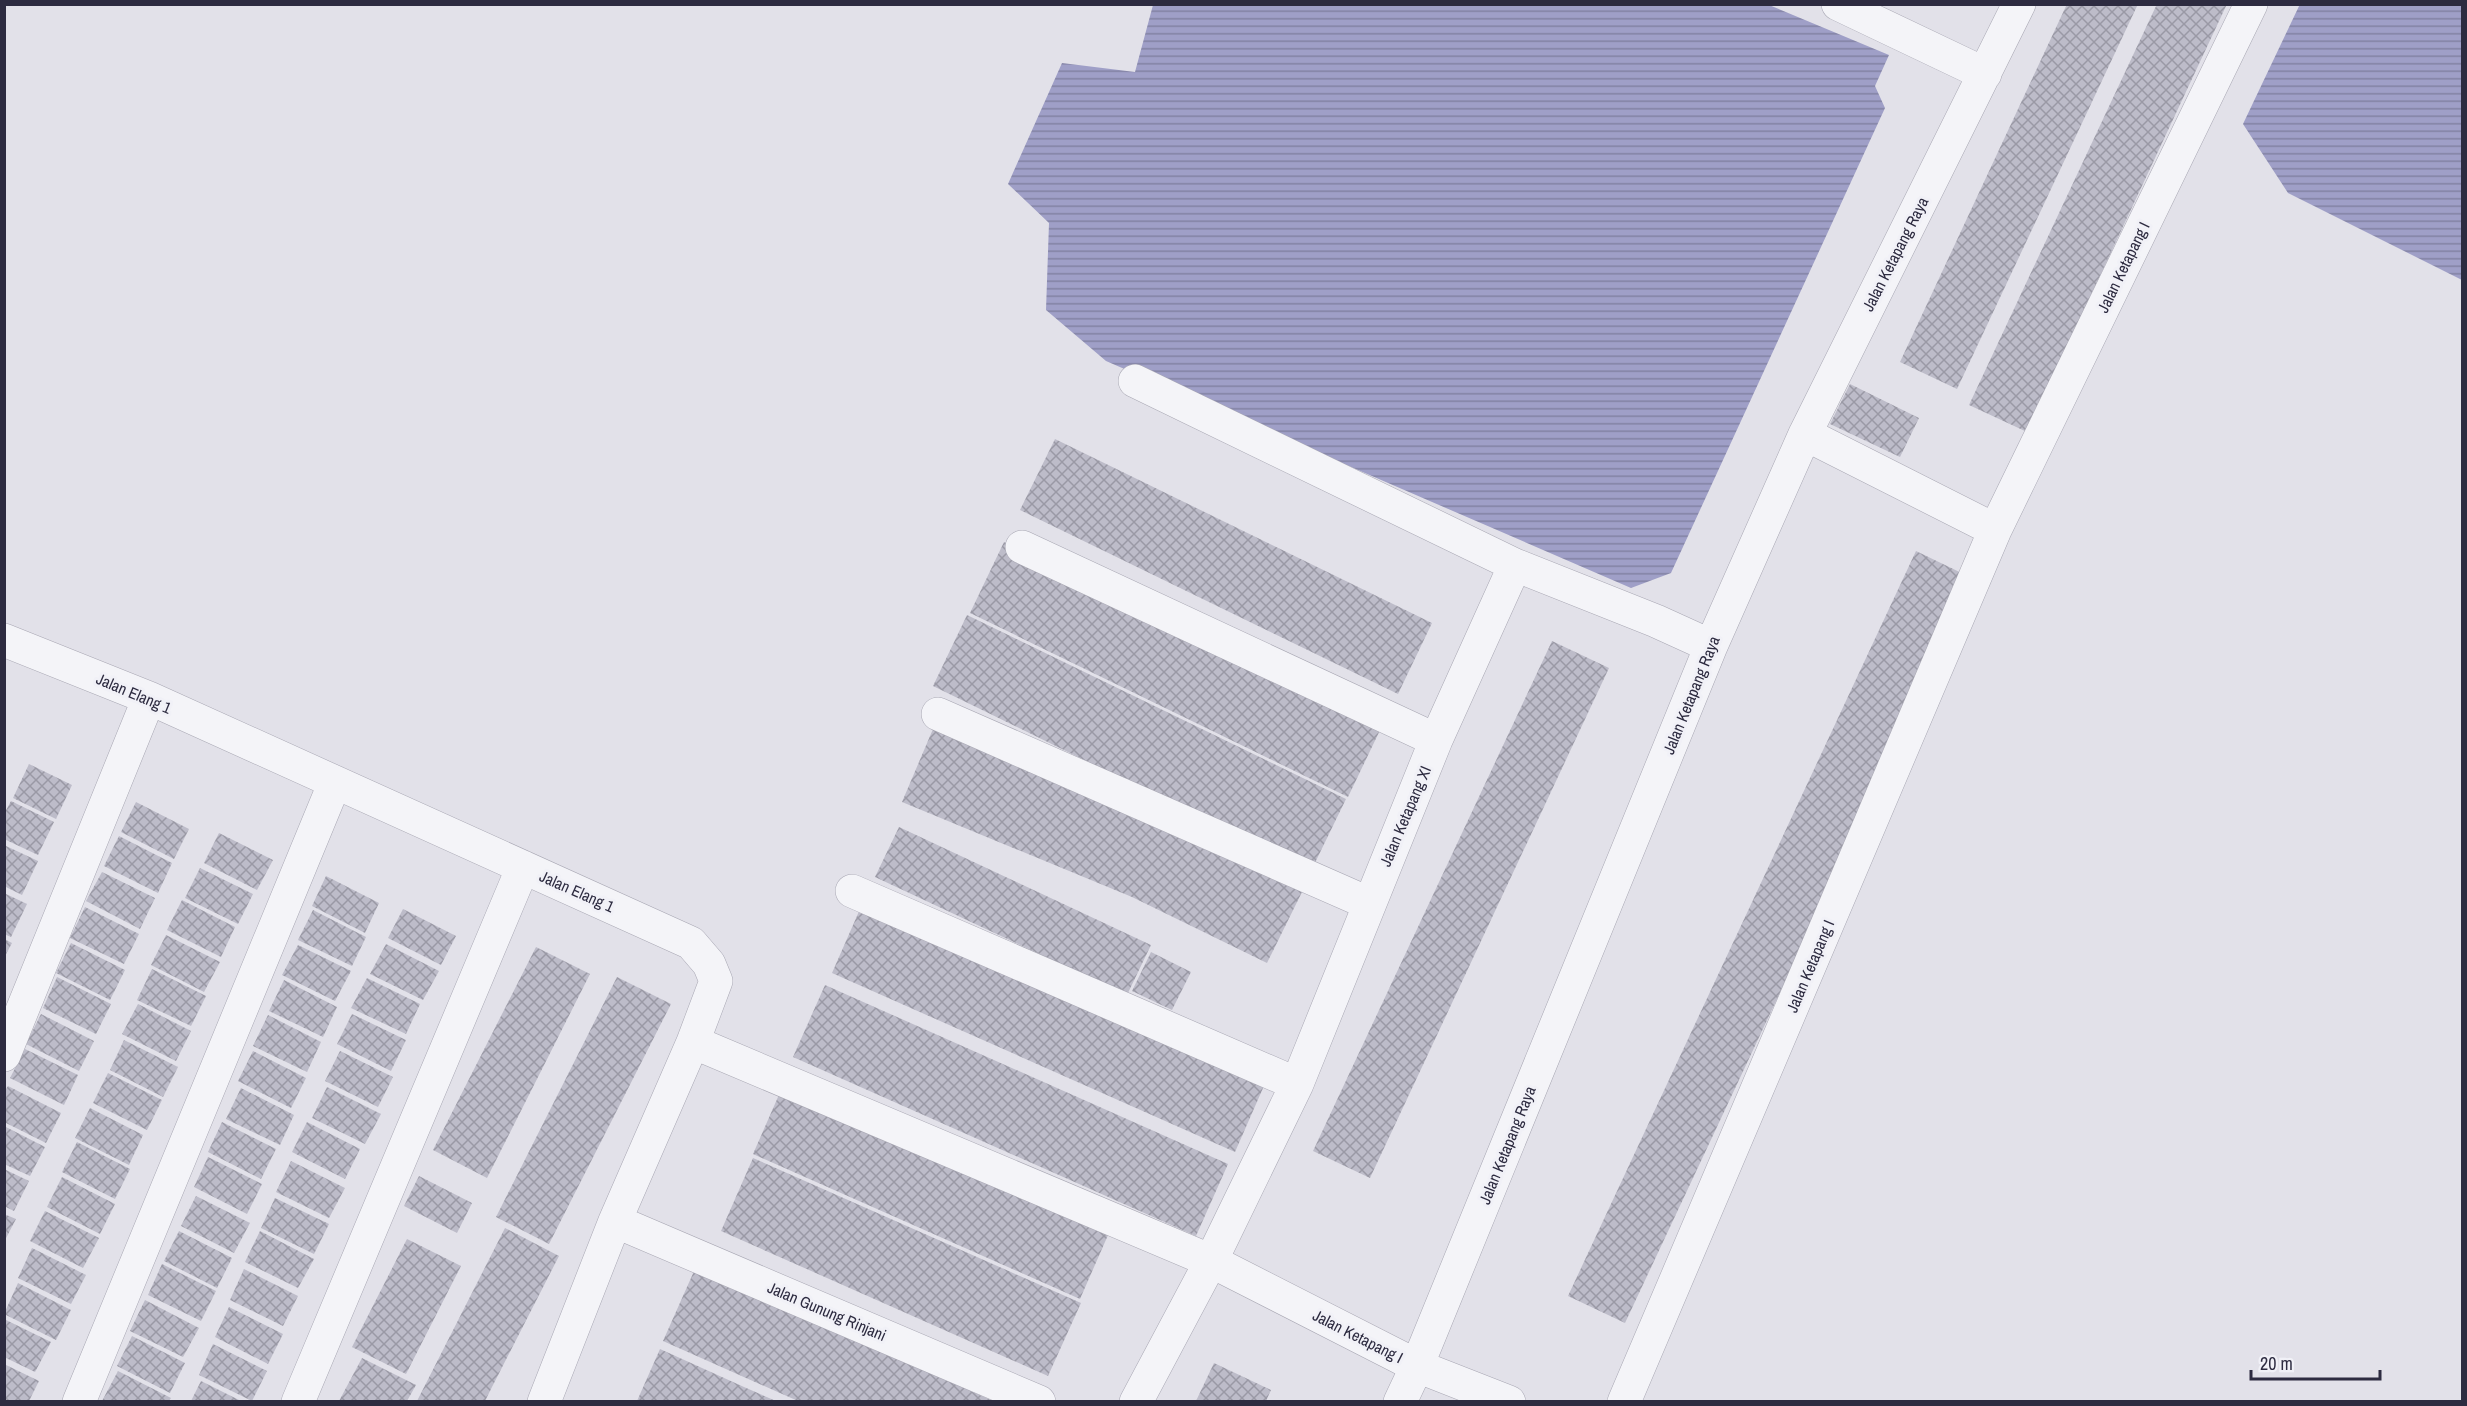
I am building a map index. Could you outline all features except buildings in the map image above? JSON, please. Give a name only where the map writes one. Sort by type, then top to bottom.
[{"type":"street","points":[[1838,4],[1986,74]]},
{"type":"street","name":"Jalan Ketapang Raya","points":[[1400,1401],[1417,1366],[1711,646],[1804,434],[2019,4]]},
{"type":"street","name":"Jalan Ketapang I","points":[[1624,1401],[1995,530],[2251,4]]},
{"type":"street","points":[[1135,381],[1515,565],[1656,621],[1711,646]]},
{"type":"street","points":[[1804,434],[1995,530]]},
{"type":"street","points":[[1022,547],[1436,740]]},
{"type":"street","name":"Jalan Ketapang XI","points":[[1136,1401],[1210,1261],[1297,1084],[1368,903],[1436,740],[1515,565]]},
{"type":"street","name":"Jalan Elang 1","points":[[4,640],[149,698],[691,943],[709,964],[716,981],[693,1042],[615,1221],[544,1401]]},
{"type":"street","points":[[4,1055],[149,698]]},
{"type":"street","points":[[938,714],[1368,903]]},
{"type":"street","points":[[79,1401],[335,782]]},
{"type":"street","points":[[298,1401],[523,867]]},
{"type":"street","points":[[852,891],[1297,1084]]},
{"type":"street","name":"Jalan Ketapang I","points":[[693,1042],[1210,1261],[1417,1366],[1509,1401]]},
{"type":"street","name":"Jalan Gunung Rinjani","points":[[615,1221],[1039,1401]]},
{"type":"water","points":[[2300,4],[2462,5],[2462,280],[2288,193],[2243,124]]},
{"type":"water","points":[[1153,5],[1769,5],[1889,55],[1875,86],[1885,108],[1671,573],[1631,588],[1106,361],[1046,310],[1049,223],[1008,184],[1062,63],[1135,72]]}]
